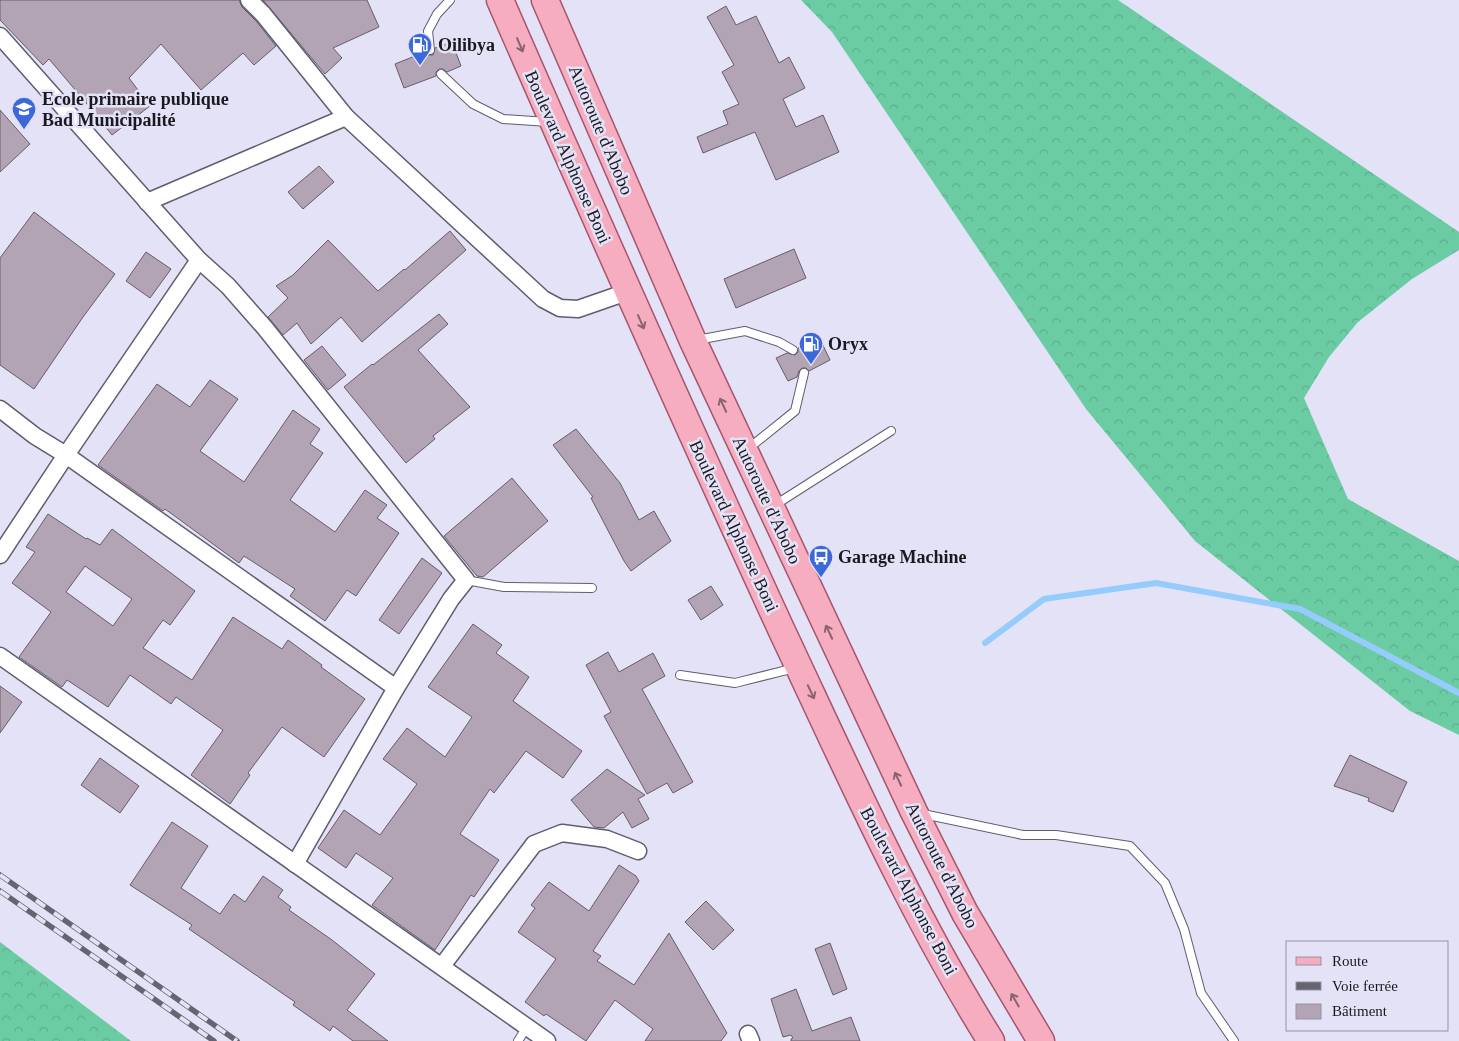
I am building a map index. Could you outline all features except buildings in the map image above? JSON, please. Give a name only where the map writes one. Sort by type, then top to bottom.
[{"type":"main road","name":"Boulevard Alphonse Boni","points":[[500,0],[627,292],[873,826],[984,1038]]},
{"type":"main road","name":"Autoroute d'Abobo","points":[[545,0],[693,341],[914,812],[965,913],[1041,1041]]},
{"type":"street","points":[[249,0],[263,14],[346,117],[543,298],[560,308],[578,309],[627,292]]},
{"type":"street","points":[[0,36],[199,260],[228,286],[265,328],[466,580],[451,599],[396,688],[295,864]]},
{"type":"street","points":[[147,202],[346,117]]},
{"type":"street","points":[[0,555],[199,260]]},
{"type":"street","points":[[0,409],[35,436],[66,455],[396,688]]},
{"type":"street","points":[[0,656],[547,1041]]},
{"type":"street","points":[[442,966],[534,844],[562,833],[606,840],[638,851]]},
{"type":"lane","points":[[430,50],[428,31],[437,14],[450,0]]},
{"type":"lane","points":[[441,74],[473,104],[503,119],[553,123]]},
{"type":"lane","points":[[693,341],[745,331],[779,342],[793,350]]},
{"type":"lane","points":[[745,452],[795,411],[804,373]]},
{"type":"lane","points":[[771,508],[891,431]]},
{"type":"lane","points":[[466,580],[504,587],[592,588]]},
{"type":"lane","points":[[680,674],[735,684],[799,667]]},
{"type":"lane","points":[[914,812],[1023,835],[1056,835],[1130,846],[1165,883],[1184,929],[1201,993],[1234,1041]]},
{"type":"lane","points":[[518,1041],[528,1027]]},
{"type":"green space","points":[[801,0],[1118,0],[1459,232],[1459,250],[1412,279],[1358,322],[1329,357],[1304,398],[1348,499],[1459,561],[1459,735],[1410,711],[1195,541],[1086,409],[832,32]]},
{"type":"green space","points":[[0,942],[131,1041],[0,1041]]},
{"type":"waterway","points":[[985,643],[1044,599],[1156,583],[1300,609],[1459,693]]},
{"type":"railway","points":[[0,875],[237,1041]]},
{"type":"railway","points":[[0,891],[214,1041]]},
{"type":"place","name":"Oilibya","points":[[420,66]]},
{"type":"place","name":"Ecole primaire publique Bad Municipalité","points":[[24,130]]},
{"type":"place","name":"Oryx","points":[[811,365]]},
{"type":"place","name":"Garage Machine","points":[[821,578]]}]
